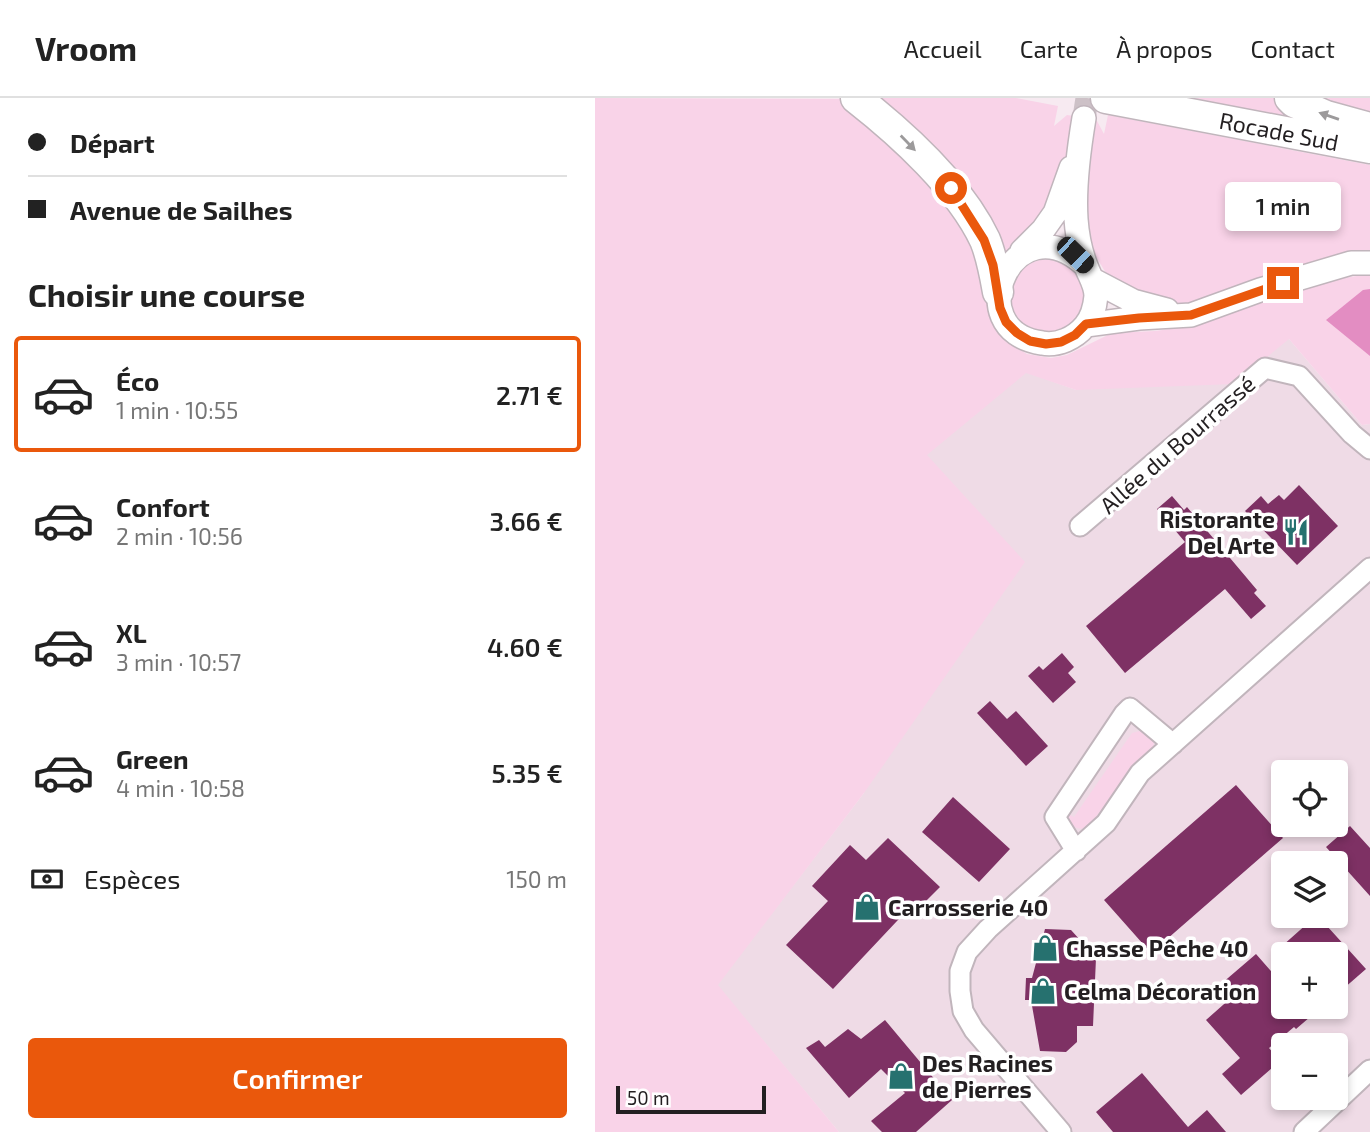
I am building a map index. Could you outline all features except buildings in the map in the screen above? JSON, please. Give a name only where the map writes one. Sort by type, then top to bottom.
[{"type":"main road","points":[[856,98],[890,124],[951,188],[984,240],[993,265],[998,292]]},
{"type":"main road","name":"Rocade Sud","points":[[1106,98],[1370,148]]},
{"type":"main road","points":[[1290,98],[1326,116],[1370,128]]},
{"type":"street","points":[[1080,142],[1055,213],[1043,230],[1016,257],[1001,279],[998,292],[1000,308],[1006,322],[1030,341],[1046,344],[1061,342],[1075,335],[1086,324],[1094,310],[1096,295],[1076,220],[1080,142],[1084,118]]},
{"type":"street","points":[[1016,257],[1045,246],[1061,248],[1075,255],[1090,273],[1133,301],[1191,315]]},
{"type":"street","points":[[1086,324],[1191,315],[1260,290],[1351,263],[1370,263]]},
{"type":"street","name":"Allée du Bourrassé","points":[[1080,526],[1265,368],[1299,376],[1352,434],[1370,449]]},
{"type":"street","points":[[1061,1132],[974,1030],[963,1011],[960,971],[967,952],[988,929],[1106,823],[1140,774],[1370,568]]},
{"type":"street","points":[[1076,851],[1055,817],[1124,714],[1130,708],[1174,744]]},
{"type":"street","points":[[1304,1132],[1370,1070]]},
{"type":"shaded area","points":[[595,98],[842,99],[871,122],[967,224],[988,293],[991,319],[1006,341],[1027,354],[1051,358],[1067,355],[1112,333],[1185,327],[1302,288],[1330,280],[1370,274],[1370,424],[1362,425],[1289,339],[1234,384],[1076,390],[1026,373],[927,455],[1025,562],[864,793],[718,985],[839,1132],[595,1132]]},
{"type":"shaded area","points":[[865,98],[1016,98],[1058,106],[1054,126],[1067,115],[1074,116],[1059,183],[1036,228],[1002,257]]},
{"type":"shaded area","points":[[1156,98],[1279,98],[1322,124]]},
{"type":"shaded area","points":[[1305,98],[1370,98],[1370,114]]},
{"type":"shaded area","points":[[1108,115],[1370,165],[1370,254],[1197,302],[1171,306],[1109,278],[1092,250],[1083,224],[1092,120],[1097,121],[1104,134]]},
{"type":"shaded area","points":[[1048,259],[1069,265],[1079,275],[1085,296],[1079,317],[1069,327],[1048,333],[1027,327],[1017,317],[1011,296],[1017,275],[1027,265]]},
{"type":"shaded area","points":[[1370,289],[1370,356],[1326,320],[1363,290]]},
{"type":"shaded area","points":[[1289,339],[1362,425],[1370,424],[1370,1132],[839,1132],[717,985],[864,793],[926,455],[1026,372],[1076,390]]},
{"type":"shaded area","points":[[1140,731],[1151,737],[1154,743],[1152,751],[1123,782],[1088,827],[1080,829],[1074,826],[1066,813],[1074,817],[1132,733]]},
{"type":"tunnel","points":[[1084,118],[1087,98]]},
{"type":"place","name":"Ristorante Del Arte","points":[[1296,532]]},
{"type":"place","name":"Carrosserie 40","points":[[867,907]]},
{"type":"place","name":"Chasse Pêche 40","points":[[1045,948]]},
{"type":"place","name":"Celma Décoration","points":[[1043,991]]},
{"type":"place","name":"Des Racines de Pierres","points":[[901,1076]]},
{"type":"route","points":[[951,188],[984,240],[993,265],[1000,308],[1006,322],[1030,341],[1046,344],[1061,342],[1075,335],[1086,324],[1191,315],[1283,283]]}]
